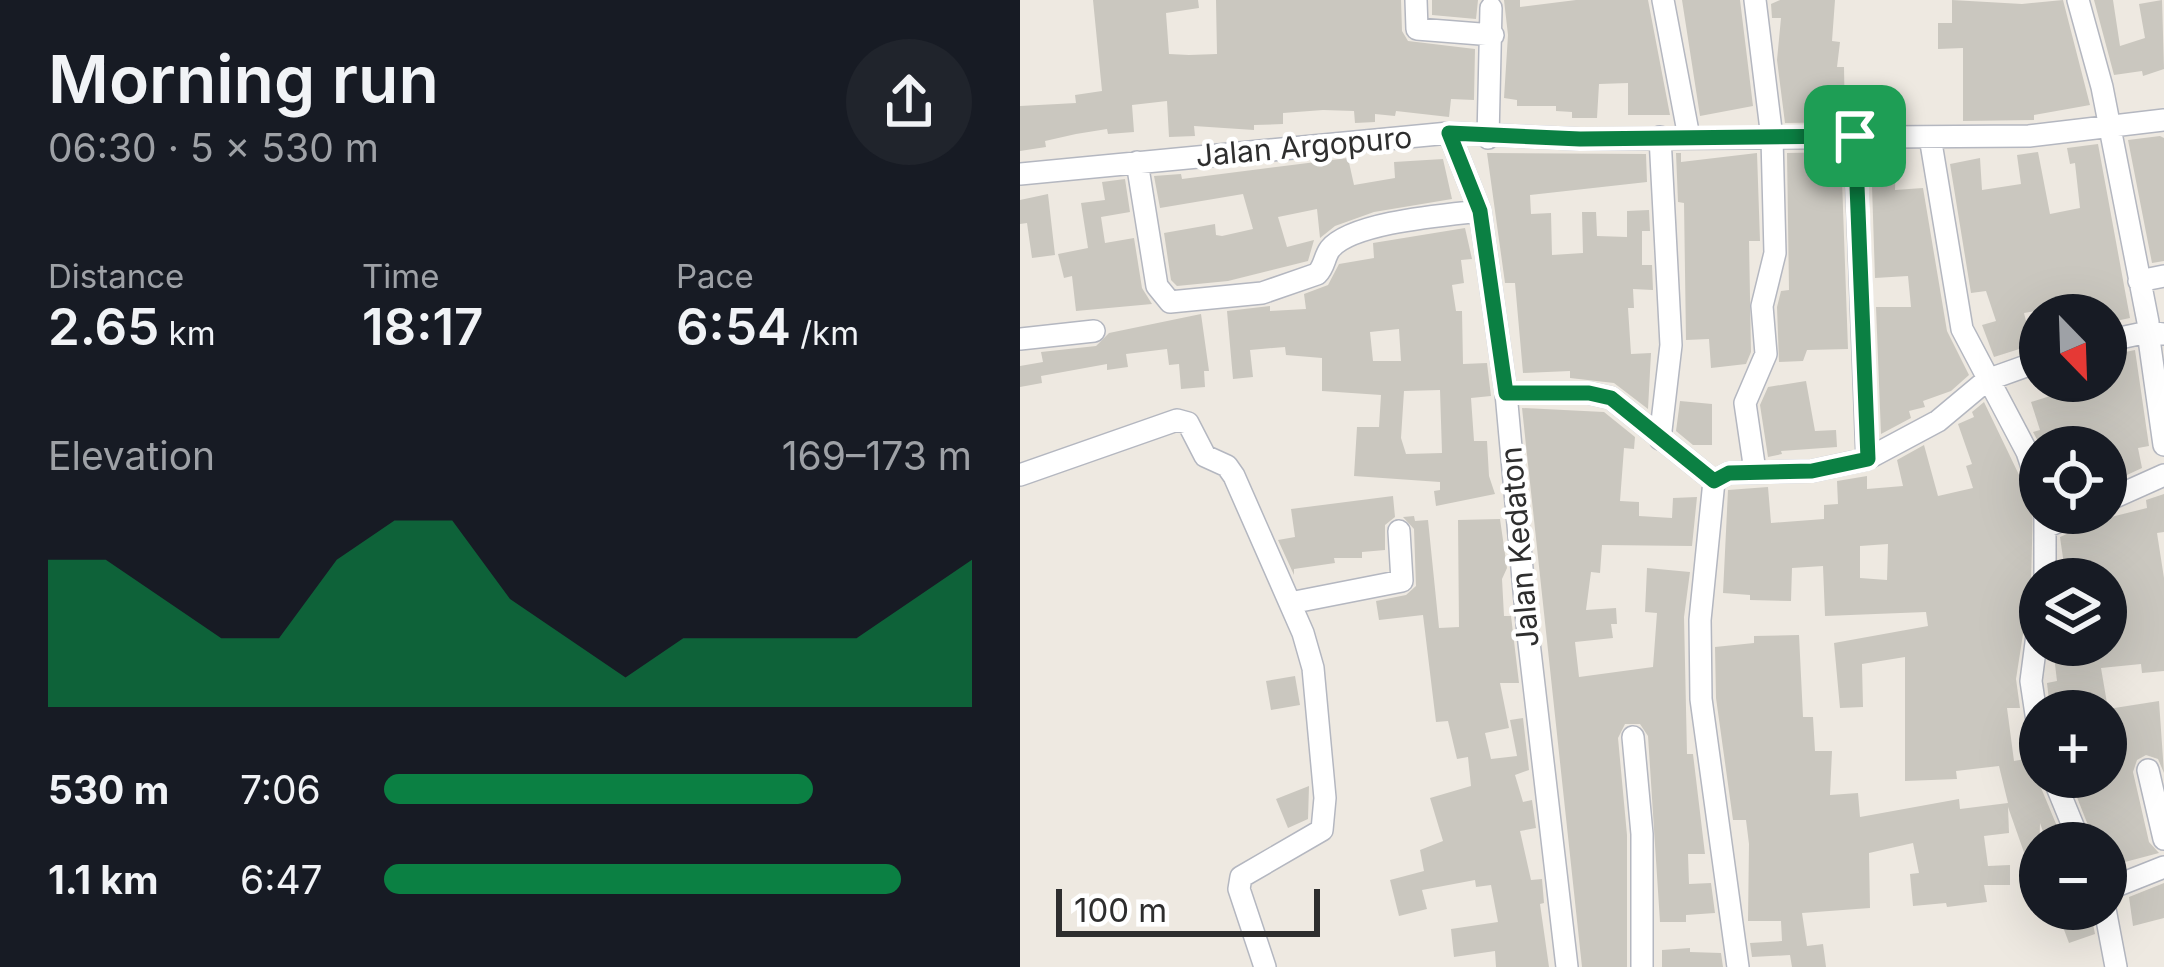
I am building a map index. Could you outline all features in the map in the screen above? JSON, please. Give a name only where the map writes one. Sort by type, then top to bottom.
[{"type":"street","points":[[1416,0],[1417,29],[1493,35]]},
{"type":"street","points":[[1663,0],[1690,137]]},
{"type":"street","points":[[1755,0],[1772,138],[1775,253],[1762,306],[1766,354],[1744,403],[1756,471]]},
{"type":"street","points":[[2078,0],[2110,127],[2139,281],[2156,333],[2164,445]]},
{"type":"street","points":[[1488,138],[1491,8]]},
{"type":"street","name":"Jalan Argopuro","points":[[1020,174],[1449,133],[1488,138],[2029,136],[2164,121]]},
{"type":"street","name":"Jalan Kedaton","points":[[1449,133],[1480,211],[1506,393],[1528,634],[1568,967]]},
{"type":"street","points":[[1855,136],[1868,459]]},
{"type":"street","points":[[1660,137],[1671,345],[1660,440]]},
{"type":"street","points":[[1930,137],[1952,291],[1962,329],[2019,438]]},
{"type":"street","points":[[1137,162],[1157,286],[1170,302],[1262,293],[1317,274],[1328,252],[1342,241],[1410,220],[1480,211]]},
{"type":"street","points":[[2139,281],[2164,276]]},
{"type":"street","points":[[1020,339],[1094,331]]},
{"type":"street","points":[[1738,967],[1701,699],[1700,620],[1713,531],[1714,481],[1717,475],[1812,471],[1868,459],[1938,421],[1987,380],[2019,369]]},
{"type":"street","points":[[1506,393],[1589,393],[1611,398],[1714,481]]},
{"type":"street","points":[[1020,475],[1163,422],[1188,423],[1205,456],[1227,466],[1234,476],[1313,668],[1326,816],[1314,837],[1241,877],[1239,889],[1265,967]]},
{"type":"street","points":[[2127,492],[2164,475]]},
{"type":"street","points":[[1290,603],[1402,581],[1400,531]]},
{"type":"street","points":[[1634,737],[1642,834],[1642,967]]},
{"type":"street","points":[[2148,770],[2164,839]]},
{"type":"street","points":[[2127,882],[2164,867]]},
{"type":"street","points":[[2109,930],[2116,967]]},
{"type":"building","points":[[1093,0],[1198,0],[1199,8],[1166,13],[1169,54],[1189,55],[1217,54],[1216,0],[1401,0],[1402,31],[1408,41],[1475,49],[1474,100],[1451,99],[1449,117],[1396,111],[1395,116],[1375,114],[1375,122],[1355,123],[1354,111],[1323,110],[1283,113],[1283,124],[1254,125],[1254,130],[1194,126],[1195,136],[1169,137],[1167,101],[1132,105],[1134,132],[1108,134],[1107,129],[1076,134],[1045,141],[1046,147],[1020,151],[1020,106],[1076,103],[1075,95],[1102,91]]},
{"type":"building","points":[[1432,0],[1478,0],[1476,19],[1432,15]]},
{"type":"building","points":[[1504,0],[1520,0],[1520,7],[1576,0],[1648,0],[1670,115],[1628,115],[1628,83],[1599,84],[1597,118],[1572,118],[1572,112],[1556,111],[1556,106],[1517,106],[1517,100],[1504,98],[1508,35]]},
{"type":"building","points":[[1682,0],[1740,0],[1753,106],[1700,116]]},
{"type":"building","points":[[1835,0],[1832,41],[1840,42],[1837,67],[1844,67],[1845,122],[1785,123],[1777,60],[1781,18],[1772,18],[1771,4]]},
{"type":"building","points":[[1952,0],[2022,4],[2063,0],[2090,105],[2034,115],[2034,120],[1963,121],[1963,48],[1938,49],[1938,23],[1952,23]]},
{"type":"building","points":[[2094,0],[2113,0],[2120,46],[2145,38],[2139,4],[2162,0],[2164,69],[2143,76],[2142,71],[2114,75]]},
{"type":"building","points":[[2164,138],[2164,261],[2152,263],[2128,140]]},
{"type":"building","points":[[2098,144],[2126,294],[2019,294],[2019,349],[1994,357],[1982,325],[1996,321],[1986,291],[1971,293],[1950,164],[1980,158],[1982,190],[2021,184],[2017,155],[2038,152],[2050,214],[2080,208],[2075,163],[2070,164],[2067,148]]},
{"type":"building","points":[[1841,152],[1848,349],[1807,350],[1803,361],[1779,362],[1777,307],[1781,291],[1789,290],[1787,153]]},
{"type":"building","points":[[1487,153],[1646,154],[1647,182],[1530,195],[1531,214],[1551,213],[1552,255],[1583,253],[1582,212],[1596,212],[1597,236],[1627,237],[1627,211],[1649,210],[1650,231],[1642,231],[1642,265],[1652,265],[1653,290],[1633,289],[1634,308],[1628,308],[1631,354],[1651,353],[1648,409],[1614,383],[1570,378],[1570,371],[1523,373],[1515,283],[1505,283]]},
{"type":"building","points":[[1676,153],[1681,153],[1681,162],[1757,153],[1760,241],[1749,241],[1751,352],[1746,364],[1711,368],[1709,339],[1686,340],[1684,203],[1678,202]]},
{"type":"building","points":[[1871,155],[1896,156],[1895,190],[1923,188],[1947,331],[1969,375],[1951,391],[1923,401],[1925,407],[1909,411],[1911,418],[1881,434],[1876,307],[1911,307],[1908,276],[1875,278]]},
{"type":"building","points":[[1348,158],[1354,185],[1395,178],[1394,162],[1443,159],[1452,199],[1374,212],[1335,226],[1320,238],[1317,209],[1278,217],[1287,247],[1314,240],[1308,261],[1228,281],[1177,286],[1171,280],[1164,233],[1215,224],[1216,235],[1222,236],[1253,229],[1243,194],[1160,208],[1154,176],[1181,174],[1182,179]]},
{"type":"building","points":[[1125,179],[1130,212],[1101,217],[1105,243],[1134,238],[1142,288],[1152,304],[1076,311],[1072,276],[1064,278],[1058,254],[1088,248],[1081,203],[1105,200],[1102,182]]},
{"type":"building","points":[[1048,194],[1055,255],[1032,258],[1027,223],[1020,224],[1020,200]]},
{"type":"building","points":[[1465,228],[1472,259],[1461,260],[1464,283],[1452,285],[1456,311],[1462,311],[1463,364],[1487,363],[1491,396],[1471,398],[1474,441],[1487,441],[1495,494],[1436,506],[1434,491],[1440,490],[1440,482],[1354,476],[1357,427],[1379,427],[1381,395],[1322,391],[1322,358],[1286,355],[1285,347],[1250,350],[1253,377],[1233,379],[1227,311],[1270,306],[1270,311],[1306,309],[1304,294],[1328,285],[1339,264],[1374,258],[1373,243]],"holes":[[[1399,329],[1401,361],[1373,361],[1370,332]],[[1440,390],[1442,453],[1406,454],[1401,438],[1404,391]]]},
{"type":"building","points":[[1201,314],[1209,371],[1204,371],[1205,387],[1181,389],[1179,364],[1169,365],[1167,349],[1126,354],[1128,367],[1107,370],[1107,364],[1041,376],[1042,383],[1020,387],[1020,366],[1043,362],[1041,352],[1096,346],[1109,333]]},
{"type":"building","points":[[2135,350],[2149,446],[2138,448],[2142,468],[2127,475],[2127,426],[2039,426],[2031,402],[2127,402],[2127,352]]},
{"type":"building","points":[[1806,381],[1815,431],[1836,430],[1837,447],[1781,451],[1768,457],[1760,405],[1768,387]]},
{"type":"building","points":[[1680,401],[1712,404],[1712,445],[1693,445],[1676,431]]},
{"type":"building","points":[[1984,402],[2019,475],[2019,534],[2032,534],[2032,558],[2019,558],[2019,708],[2007,708],[2014,761],[2019,760],[2019,798],[2045,798],[2055,822],[2019,822],[2019,838],[2008,807],[2009,833],[1984,836],[1988,866],[2010,865],[2010,885],[1984,885],[1987,902],[1913,906],[1910,874],[1919,873],[1913,843],[1869,853],[1870,908],[1802,913],[1807,946],[1823,944],[1826,967],[1792,967],[1790,955],[1752,957],[1750,943],[1782,941],[1781,921],[1748,921],[1749,844],[1746,820],[1733,820],[1716,698],[1715,647],[1754,643],[1754,636],[1799,635],[1803,717],[1813,717],[1815,751],[1832,751],[1830,795],[1858,793],[1860,817],[1959,799],[1960,809],[2008,803],[1999,766],[1956,771],[1957,779],[1905,781],[1905,657],[1862,664],[1863,707],[1840,708],[1834,643],[1928,626],[1926,612],[1825,616],[1823,566],[1792,568],[1791,601],[1750,600],[1750,595],[1723,593],[1728,490],[1768,487],[1771,523],[1824,519],[1824,505],[1838,504],[1837,481],[1867,476],[1867,489],[1903,486],[1897,460],[1924,445],[1938,496],[1973,488],[1966,466],[1972,464],[1958,424],[1974,417],[1972,412]],"holes":[[[1888,544],[1887,580],[1860,578],[1860,546]]]},
{"type":"building","points":[[1522,408],[1604,412],[1635,437],[1634,449],[1624,448],[1620,501],[1639,502],[1639,516],[1672,518],[1673,498],[1697,497],[1692,546],[1602,545],[1600,573],[1591,572],[1586,610],[1616,608],[1617,624],[1611,624],[1613,638],[1575,642],[1579,677],[1653,667],[1657,613],[1645,612],[1647,568],[1690,572],[1684,617],[1687,754],[1693,754],[1705,854],[1688,854],[1689,884],[1711,883],[1715,913],[1686,915],[1686,922],[1660,922],[1648,736],[1640,724],[1625,724],[1618,738],[1627,835],[1627,967],[1582,967]]},
{"type":"building","points":[[2164,494],[2164,532],[2157,533],[2164,578],[2164,671],[2142,673],[2141,664],[2127,665],[2127,558],[2063,558],[2060,537],[2127,534],[2127,513],[2147,508],[2146,500]]},
{"type":"building","points":[[1393,496],[1395,517],[1385,525],[1385,550],[1362,552],[1362,558],[1334,558],[1335,563],[1294,569],[1294,575],[1278,540],[1295,537],[1291,509]]},
{"type":"building","points":[[1414,516],[1415,521],[1428,520],[1439,628],[1459,627],[1458,520],[1500,519],[1507,568],[1502,579],[1504,616],[1511,616],[1519,683],[1500,683],[1509,728],[1485,733],[1491,759],[1517,756],[1510,720],[1523,718],[1529,770],[1515,775],[1523,802],[1532,800],[1536,828],[1520,831],[1531,880],[1542,879],[1544,903],[1540,904],[1549,967],[1496,967],[1495,951],[1454,957],[1451,929],[1498,922],[1491,885],[1476,887],[1475,880],[1422,890],[1427,909],[1399,916],[1390,880],[1424,871],[1420,850],[1443,841],[1430,798],[1471,786],[1468,757],[1457,759],[1448,721],[1436,722],[1423,615],[1379,620],[1376,601],[1406,595],[1416,586],[1414,529],[1403,517]]},
{"type":"building","points":[[2055,666],[2121,666],[2101,668],[2105,690],[2048,690],[2047,683],[2057,681]]},
{"type":"building","points":[[1295,676],[1300,705],[1271,710],[1266,681]]},
{"type":"building","points":[[2159,701],[2164,773],[2158,759],[2146,755],[2137,760],[2133,772],[2149,842],[2159,853],[2127,861],[2127,822],[2087,822],[2077,798],[2127,798],[2127,706]]},
{"type":"building","points":[[1309,786],[1308,819],[1288,828],[1276,799]]},
{"type":"building","points":[[2164,883],[2164,918],[2133,926],[2129,897]]},
{"type":"building","points":[[2064,930],[2094,930],[2095,934],[2069,943]]},
{"type":"building","points":[[1690,948],[1690,952],[1721,953],[1723,967],[1662,967],[1662,950]]},
{"type":"route","points":[[1449,133],[1580,139],[1855,136],[1868,459],[1812,471],[1729,473],[1717,475],[1714,481],[1611,398],[1589,393],[1506,393],[1480,211],[1449,133]]}]
